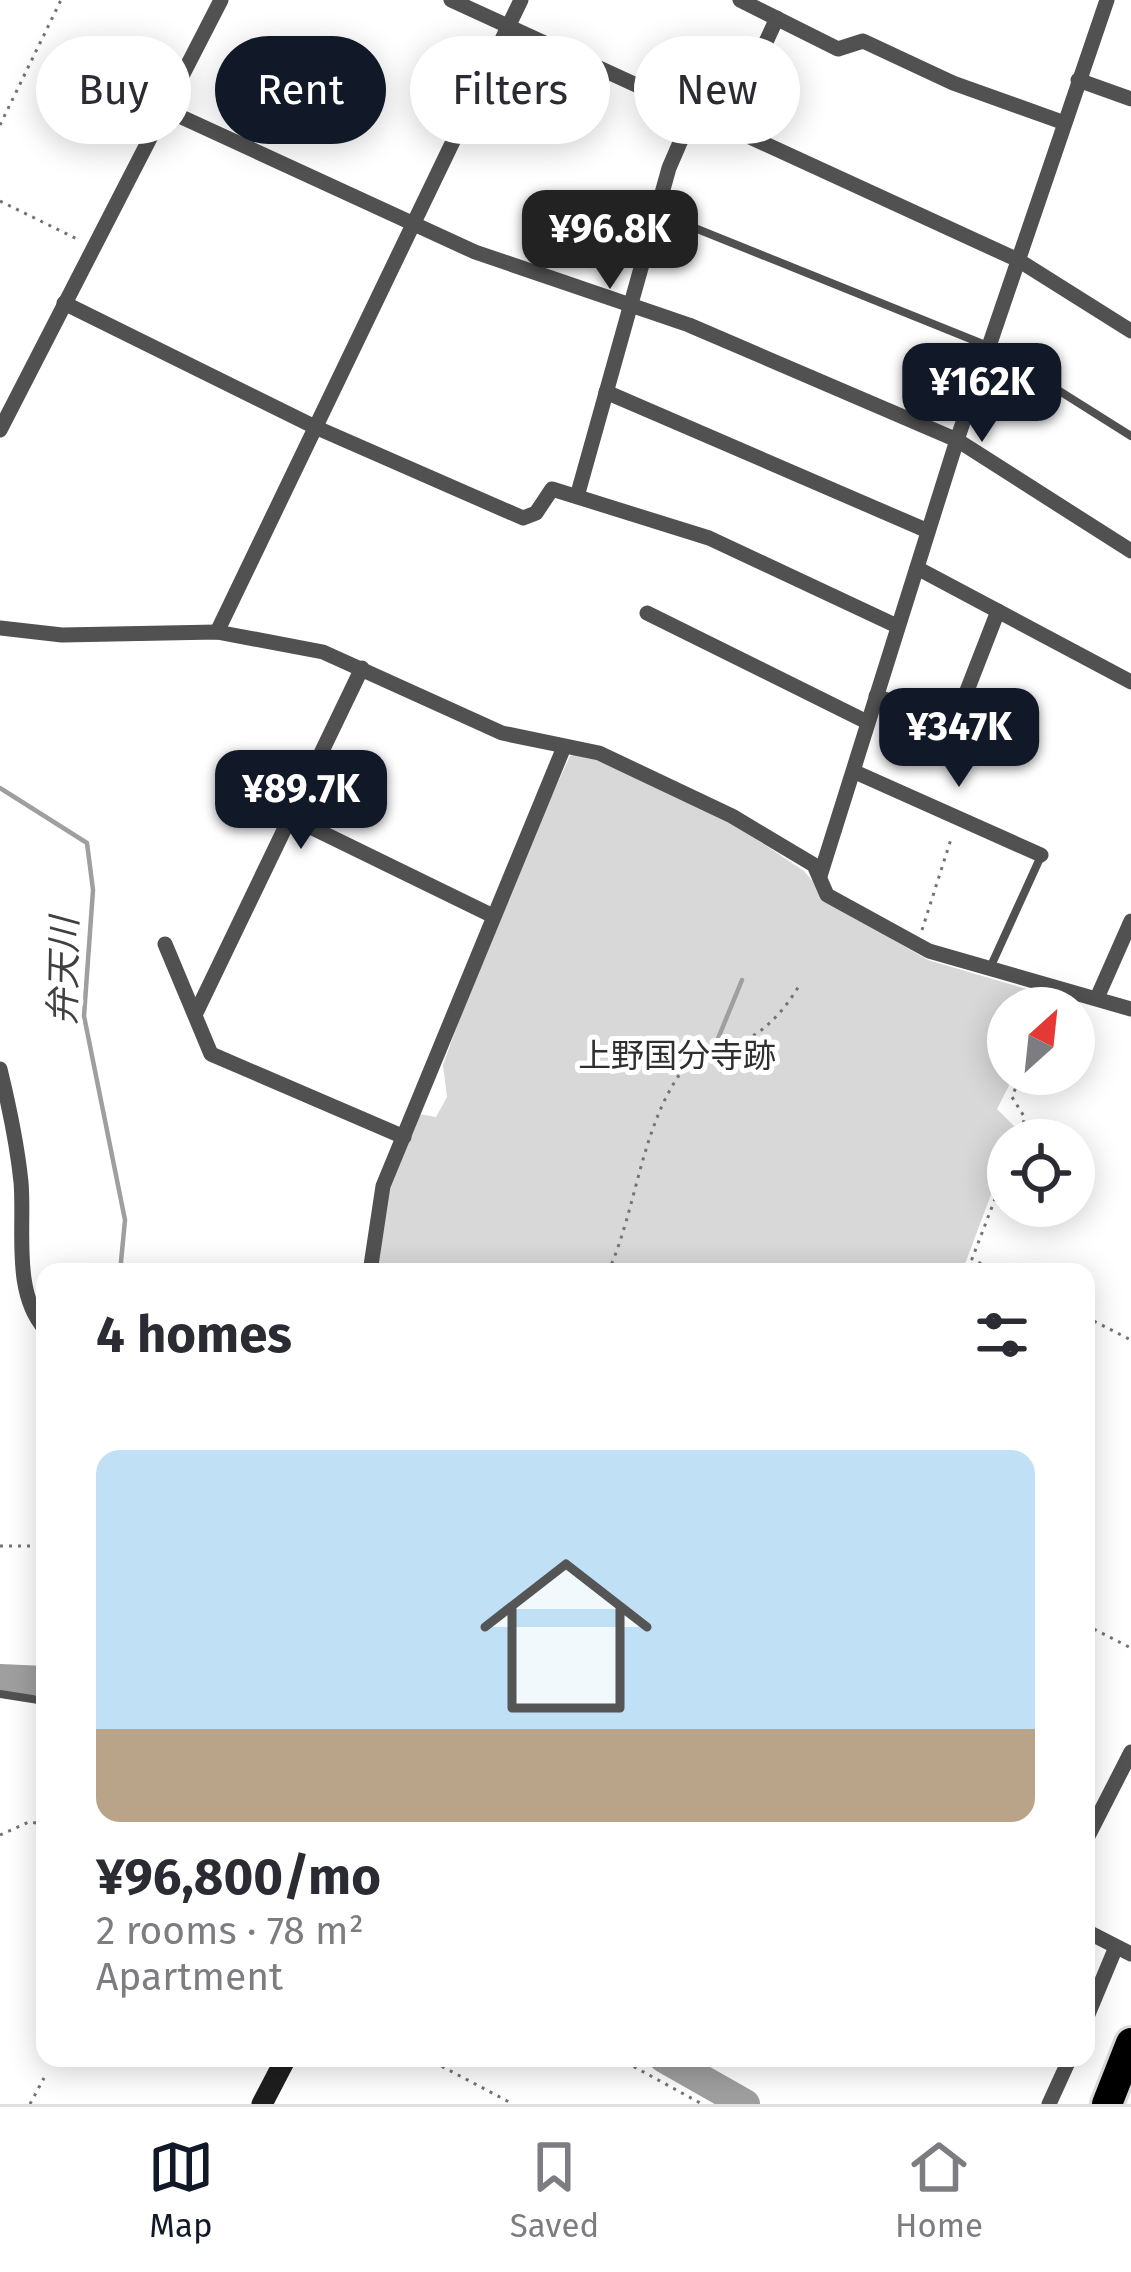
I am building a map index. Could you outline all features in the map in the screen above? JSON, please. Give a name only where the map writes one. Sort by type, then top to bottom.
[{"type":"highway","points":[[1107,2104],[1131,2043]]},
{"type":"street","points":[[191,57],[221,0]]},
{"type":"street","points":[[451,0],[634,83]]},
{"type":"street","points":[[217,632],[521,0]]},
{"type":"street","points":[[740,0],[838,49],[862,41],[1062,122]]},
{"type":"street","points":[[820,876],[957,440],[1107,0]]},
{"type":"street","points":[[768,36],[776,18]]},
{"type":"street","points":[[1078,80],[1131,100]]},
{"type":"street","points":[[191,122],[475,252],[633,305],[957,440],[1131,550]]},
{"type":"street","points":[[0,430],[8,397],[64,303],[146,144]]},
{"type":"street","points":[[578,494],[679,144]]},
{"type":"street","points":[[761,144],[1018,260],[1131,331]]},
{"type":"street","points":[[64,303],[315,427],[523,518],[536,514],[552,489],[578,494],[709,538],[897,626]]},
{"type":"street","points":[[606,392],[928,530]]},
{"type":"street","points":[[917,568],[1131,682]]},
{"type":"street","points":[[877,696],[954,724],[998,610]]},
{"type":"street","points":[[646,613],[867,722]]},
{"type":"street","points":[[0,628],[62,635],[217,632],[323,652],[502,733],[599,753],[732,816],[814,865],[827,895],[917,945],[988,971],[1131,1009]]},
{"type":"street","points":[[195,1016],[362,668]]},
{"type":"street","points":[[371,1263],[380,1199],[564,747]]},
{"type":"street","points":[[855,772],[1041,855]]},
{"type":"street","points":[[290,817],[493,916]]},
{"type":"street","points":[[1097,998],[1131,921]]},
{"type":"street","points":[[165,944],[211,1054],[404,1137]]},
{"type":"street","points":[[0,1069],[21,1183],[22,1260],[36,1318]]},
{"type":"street","points":[[1095,1822],[1131,1752]]},
{"type":"street","points":[[1095,1936],[1124,1951],[1095,2004]]},
{"type":"street","points":[[262,2104],[281,2067]]},
{"type":"street","points":[[1048,2104],[1066,2067]]},
{"type":"lane","points":[[660,214],[988,346],[1131,436]]},
{"type":"lane","points":[[954,724],[989,742]]},
{"type":"lane","points":[[988,971],[1041,855]]},
{"type":"lane","points":[[0,1694],[36,1700]]},
{"type":"path","points":[[0,125],[61,0]]},
{"type":"path","points":[[0,201],[92,247]]},
{"type":"path","points":[[917,945],[958,817]]},
{"type":"path","points":[[611,1263],[664,1107],[686,1066],[700,1052],[750,1038],[790,1002],[800,985]]},
{"type":"path","points":[[971,1263],[987,1220]]},
{"type":"path","points":[[972,1259],[980,1263]]},
{"type":"path","points":[[1095,1322],[1131,1340]]},
{"type":"path","points":[[0,1546],[36,1546]]},
{"type":"path","points":[[1095,1630],[1131,1648]]},
{"type":"path","points":[[0,1835],[36,1823]]},
{"type":"path","points":[[443,2067],[512,2104]]},
{"type":"path","points":[[634,2067],[702,2104]]},
{"type":"path","points":[[30,2104],[44,2078]]},
{"type":"green space","name":"上野国分寺跡","points":[[581,753],[729,821],[804,871],[833,905],[928,960],[1020,987],[987,987],[987,1095],[1004,1095],[997,1109],[1007,1119],[987,1119],[987,1205],[965,1263],[375,1263],[389,1188],[419,1114],[436,1117],[447,1097],[443,1065],[497,915],[570,756]]},
{"type":"waterway","name":"弁天川","points":[[0,788],[87,843],[93,890],[84,1016],[125,1220],[121,1263]]},
{"type":"waterway","points":[[717,1041],[742,980]]},
{"type":"waterway","points":[[0,1679],[36,1681]]},
{"type":"waterway","points":[[680,2067],[745,2104]]}]
